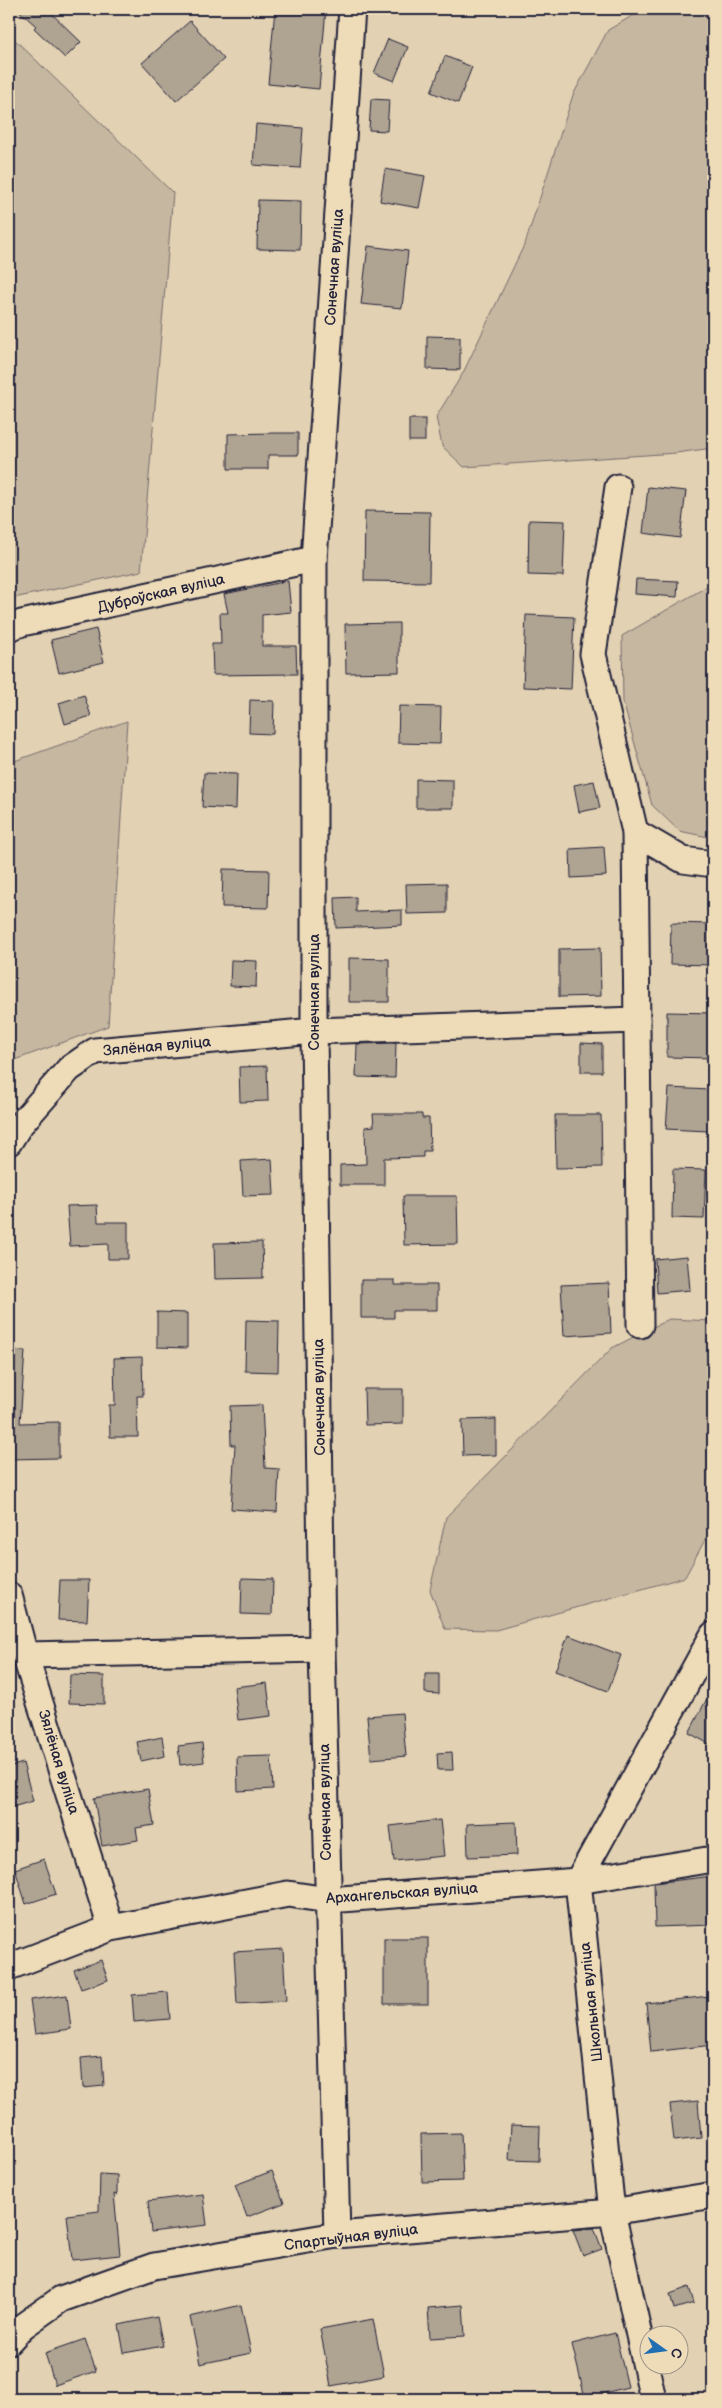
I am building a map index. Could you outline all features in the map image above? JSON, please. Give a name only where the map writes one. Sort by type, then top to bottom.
[{"type":"street","name":"Сонечная вуліца","points":[[337,2235],[322,1649],[314,1031],[314,559],[352,9]]},
{"type":"street","points":[[618,486],[593,654],[635,832],[640,1325]]},
{"type":"street","name":"Дуброўская вуліца","points":[[9,628],[22,623],[314,559]]},
{"type":"street","points":[[635,832],[683,860],[713,864]]},
{"type":"street","name":"Зялёная вуліца","points":[[9,1142],[19,1126],[69,1069],[95,1052],[314,1031],[637,1020]]},
{"type":"street","name":"Зялёная вуліца","points":[[9,1595],[25,1655],[111,1928]]},
{"type":"street","points":[[578,1881],[713,1635]]},
{"type":"street","points":[[25,1655],[322,1649]]},
{"type":"street","name":"Архангельская вуліца","points":[[9,1967],[111,1928],[288,1894],[328,1900],[578,1881],[713,1858]]},
{"type":"street","name":"Школьная вуліца","points":[[578,1881],[612,2212],[653,2399]]},
{"type":"street","name":"Спартыўная вуліца","points":[[9,2341],[23,2326],[61,2299],[154,2266],[337,2235],[612,2212],[713,2195]]},
{"type":"shaded area","points":[[644,9],[713,9],[713,448],[676,453],[464,467],[442,446],[436,417],[463,373],[526,241],[573,95],[608,30]]},
{"type":"shaded area","points":[[9,34],[173,193],[141,571],[9,599]]},
{"type":"shaded area","points":[[713,583],[713,838],[679,831],[652,805],[623,702],[622,636]]},
{"type":"shaded area","points":[[127,721],[108,1026],[9,1062],[9,763]]},
{"type":"shaded area","points":[[669,1319],[713,1321],[713,1525],[685,1577],[496,1630],[445,1629],[430,1590],[446,1517],[612,1348]]},
{"type":"building","points":[[17,9],[47,9],[81,42],[65,58],[34,28],[36,26]]},
{"type":"building","points":[[275,9],[326,9],[319,89],[268,84]]},
{"type":"building","points":[[190,21],[224,59],[176,101],[142,63]]},
{"type":"building","points":[[388,39],[408,47],[394,81],[374,73]]},
{"type":"building","points":[[445,56],[472,67],[458,103],[431,92]]},
{"type":"building","points":[[371,99],[389,100],[387,131],[369,130]]},
{"type":"building","points":[[256,124],[303,128],[300,168],[253,165]]},
{"type":"building","points":[[385,169],[425,176],[419,208],[380,201]]},
{"type":"building","points":[[258,200],[301,201],[300,250],[257,249]]},
{"type":"building","points":[[368,246],[408,251],[402,308],[361,304]]},
{"type":"building","points":[[427,336],[460,337],[460,370],[427,369]]},
{"type":"building","points":[[409,419],[425,419],[425,441],[409,441]]},
{"type":"building","points":[[298,433],[298,455],[268,455],[268,469],[228,469],[228,434]]},
{"type":"building","points":[[648,487],[686,491],[680,538],[643,533]]},
{"type":"building","points":[[365,511],[430,512],[429,582],[364,581]]},
{"type":"building","points":[[529,520],[565,521],[563,576],[528,575]]},
{"type":"building","points":[[636,579],[678,581],[677,597],[635,594]]},
{"type":"building","points":[[288,581],[291,612],[262,615],[262,646],[296,646],[297,674],[213,675],[212,644],[221,644],[220,613],[228,613],[224,594]]},
{"type":"building","points":[[526,615],[574,617],[571,689],[523,687]]},
{"type":"building","points":[[399,623],[399,672],[346,673],[345,624]]},
{"type":"building","points":[[96,629],[104,662],[59,673],[51,640]]},
{"type":"building","points":[[84,695],[91,716],[65,724],[59,703]]},
{"type":"building","points":[[250,700],[274,701],[273,734],[249,733]]},
{"type":"building","points":[[399,706],[441,707],[440,744],[398,743]]},
{"type":"building","points":[[204,773],[237,774],[236,809],[202,807]]},
{"type":"building","points":[[416,779],[453,780],[453,808],[416,808]]},
{"type":"building","points":[[594,781],[600,808],[579,812],[574,785]]},
{"type":"building","points":[[604,847],[606,876],[571,878],[570,849]]},
{"type":"building","points":[[223,869],[269,870],[268,908],[222,907]]},
{"type":"building","points":[[447,883],[447,913],[407,914],[406,884]]},
{"type":"building","points":[[356,897],[356,912],[402,910],[402,925],[336,928],[335,898]]},
{"type":"building","points":[[671,923],[713,924],[713,965],[670,964]]},
{"type":"building","points":[[600,948],[601,996],[559,997],[559,949]]},
{"type":"building","points":[[349,958],[389,959],[389,1002],[349,1002]]},
{"type":"building","points":[[231,960],[257,961],[256,987],[230,986]]},
{"type":"building","points":[[667,1012],[713,1013],[713,1058],[667,1057]]},
{"type":"building","points":[[396,1043],[395,1078],[356,1077],[357,1044]]},
{"type":"building","points":[[581,1043],[602,1044],[602,1072],[581,1072]]},
{"type":"building","points":[[267,1066],[268,1101],[240,1102],[239,1067]]},
{"type":"building","points":[[669,1088],[710,1090],[708,1131],[666,1129]]},
{"type":"building","points":[[373,1114],[422,1114],[422,1118],[429,1118],[430,1151],[423,1151],[423,1157],[384,1158],[384,1185],[340,1185],[340,1165],[366,1164],[365,1127],[374,1126]]},
{"type":"building","points":[[555,1115],[601,1115],[602,1167],[556,1168]]},
{"type":"building","points":[[272,1159],[274,1195],[243,1196],[241,1161]]},
{"type":"building","points":[[673,1169],[706,1170],[704,1219],[672,1218]]},
{"type":"building","points":[[403,1196],[457,1196],[458,1244],[404,1245]]},
{"type":"building","points":[[97,1205],[98,1222],[128,1222],[128,1259],[108,1259],[108,1244],[70,1246],[67,1206]]},
{"type":"building","points":[[262,1242],[263,1278],[215,1279],[214,1243]]},
{"type":"building","points":[[687,1256],[690,1290],[657,1293],[655,1259]]},
{"type":"building","points":[[361,1280],[395,1280],[395,1285],[437,1285],[437,1310],[394,1310],[394,1318],[361,1318]]},
{"type":"building","points":[[609,1283],[611,1333],[564,1336],[561,1285]]},
{"type":"building","points":[[157,1312],[187,1313],[187,1348],[157,1347]]},
{"type":"building","points":[[246,1320],[279,1321],[278,1372],[245,1371]]},
{"type":"building","points":[[9,1350],[25,1351],[20,1423],[59,1422],[59,1458],[9,1459]]},
{"type":"building","points":[[142,1357],[143,1396],[137,1396],[138,1437],[110,1437],[109,1405],[115,1405],[114,1358]]},
{"type":"building","points":[[364,1389],[403,1389],[403,1424],[365,1425]]},
{"type":"building","points":[[262,1405],[265,1468],[279,1469],[277,1512],[231,1509],[235,1445],[231,1445],[230,1406]]},
{"type":"building","points":[[496,1419],[496,1455],[463,1456],[462,1420]]},
{"type":"building","points":[[242,1578],[273,1579],[272,1615],[241,1614]]},
{"type":"building","points":[[60,1580],[89,1580],[87,1621],[58,1620]]},
{"type":"building","points":[[568,1635],[621,1655],[608,1691],[555,1671]]},
{"type":"building","points":[[425,1674],[439,1674],[439,1694],[425,1693]]},
{"type":"building","points":[[70,1675],[104,1676],[104,1704],[69,1703]]},
{"type":"building","points":[[267,1683],[271,1716],[238,1720],[234,1687]]},
{"type":"building","points":[[713,1687],[713,1746],[689,1733]]},
{"type":"building","points":[[402,1713],[406,1756],[371,1759],[367,1716]]},
{"type":"building","points":[[162,1737],[165,1756],[141,1761],[137,1742]]},
{"type":"building","points":[[202,1743],[204,1762],[180,1765],[178,1746]]},
{"type":"building","points":[[452,1752],[453,1770],[438,1770],[437,1753]]},
{"type":"building","points":[[271,1756],[273,1789],[238,1791],[237,1757]]},
{"type":"building","points":[[23,1763],[33,1801],[9,1808],[9,1767]]},
{"type":"building","points":[[148,1789],[154,1825],[136,1828],[138,1840],[102,1846],[94,1798]]},
{"type":"building","points":[[440,1820],[444,1856],[394,1861],[390,1826]]},
{"type":"building","points":[[516,1822],[517,1855],[468,1857],[467,1824]]},
{"type":"building","points":[[44,1859],[56,1894],[26,1904],[15,1869]]},
{"type":"building","points":[[713,1876],[713,1925],[655,1927],[654,1883]]},
{"type":"building","points":[[384,1938],[428,1938],[428,2004],[384,2004]]},
{"type":"building","points":[[283,1949],[286,2001],[237,2004],[234,1952]]},
{"type":"building","points":[[101,1960],[108,1980],[81,1989],[74,1970]]},
{"type":"building","points":[[168,1992],[170,2019],[134,2022],[132,1995]]},
{"type":"building","points":[[67,1995],[71,2029],[35,2034],[30,2000]]},
{"type":"building","points":[[710,1996],[713,2045],[651,2052],[646,2003]]},
{"type":"building","points":[[102,2056],[104,2086],[83,2088],[81,2058]]},
{"type":"building","points":[[698,2101],[701,2138],[674,2141],[670,2104]]},
{"type":"building","points":[[511,2125],[540,2126],[539,2161],[509,2160]]},
{"type":"building","points":[[461,2133],[463,2181],[422,2182],[421,2134]]},
{"type":"building","points":[[272,2171],[284,2203],[247,2217],[235,2185]]},
{"type":"building","points":[[100,2174],[117,2175],[117,2195],[114,2194],[120,2255],[72,2260],[67,2215],[99,2211]]},
{"type":"building","points":[[203,2194],[207,2225],[151,2232],[148,2201]]},
{"type":"building","points":[[594,2228],[602,2249],[583,2256],[573,2230]]},
{"type":"building","points":[[689,2287],[694,2303],[674,2309],[670,2294]]},
{"type":"building","points":[[241,2305],[251,2353],[200,2364],[190,2317]]},
{"type":"building","points":[[463,2305],[465,2336],[430,2338],[428,2308]]},
{"type":"building","points":[[157,2317],[163,2346],[124,2353],[119,2325]]},
{"type":"building","points":[[373,2319],[384,2376],[331,2386],[320,2329]]},
{"type":"building","points":[[615,2333],[628,2387],[585,2398],[572,2344]]},
{"type":"building","points":[[85,2339],[96,2371],[55,2385],[45,2353]]}]
